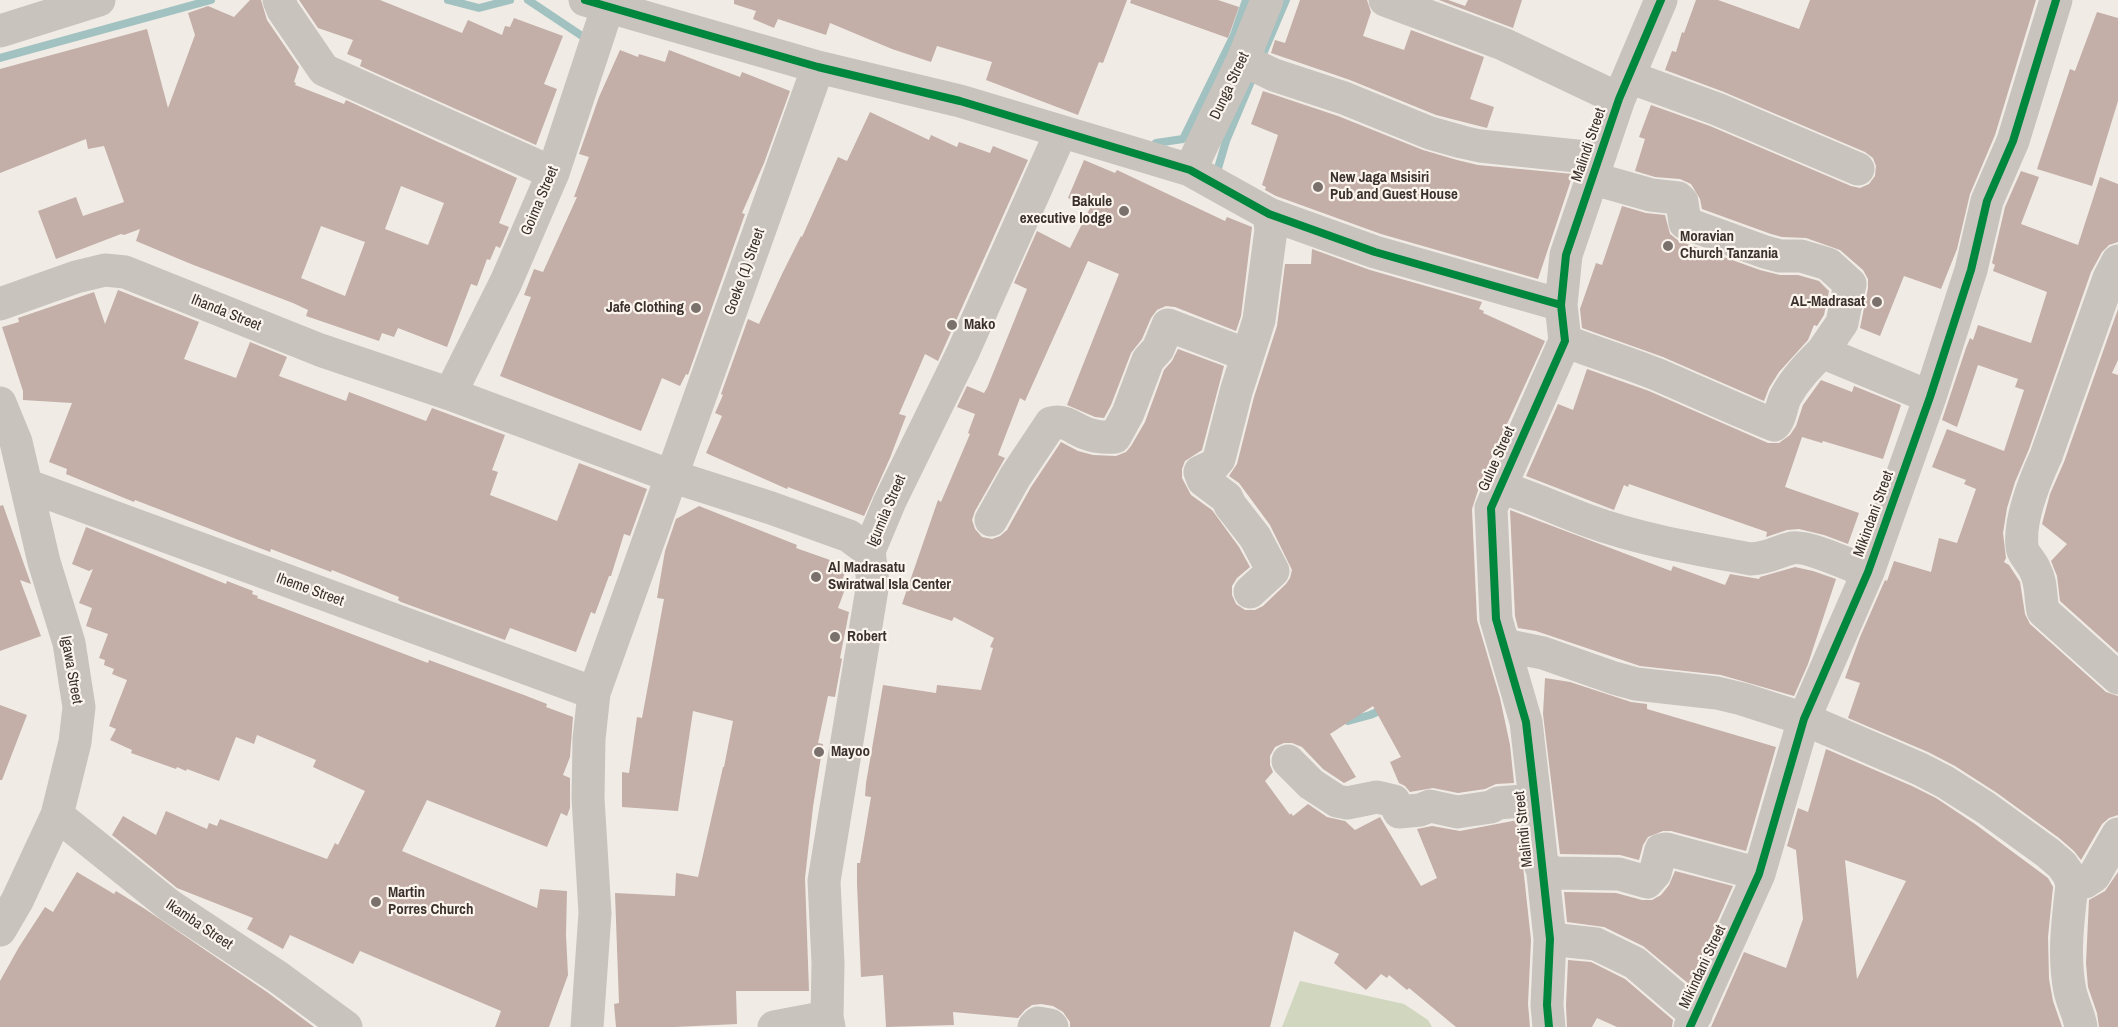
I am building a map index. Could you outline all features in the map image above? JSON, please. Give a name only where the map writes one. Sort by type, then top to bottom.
[{"type":"street","points":[[0,31],[99,0]]},
{"type":"street","points":[[279,0],[283,10],[324,70],[553,173]]},
{"type":"street","name":"Dunga Street","points":[[1190,170],[1243,60],[1267,0]]},
{"type":"street","points":[[1385,0],[1624,88],[1717,109],[1858,169]]},
{"type":"street","name":"Malindi Street","points":[[1561,305],[1566,255],[1624,88],[1661,0]]},
{"type":"street","name":"Mikindani Street","points":[[1693,1021],[1759,874],[1803,719],[1868,572],[1930,398],[1971,270],[1987,201],[2013,141],[2056,0]]},
{"type":"street","points":[[600,2],[818,67],[960,101],[1190,170],[1269,214],[1375,252],[1561,305],[1565,341],[1656,374],[1774,426],[1778,421],[1784,399],[1797,377],[1822,352],[1842,323],[1850,284],[1828,264],[1801,256],[1780,256],[1764,252],[1692,227],[1685,223],[1682,202],[1678,198],[1651,195],[1595,167],[1592,157],[1480,146],[1462,142],[1430,133],[1344,98],[1274,75],[1243,60]]},
{"type":"street","name":"Goima Street","points":[[450,394],[506,282],[553,173],[600,2]]},
{"type":"street","name":"Goeke (1) Street","points":[[587,1027],[595,914],[588,798],[594,693],[818,67]]},
{"type":"street","name":"Igumila Street","points":[[828,1022],[824,881],[873,584],[869,551],[890,501],[963,352],[1061,132]]},
{"type":"street","points":[[1250,592],[1273,571],[1255,537],[1227,498],[1203,480],[1200,472],[1213,466],[1219,459],[1247,355],[1259,320],[1270,230],[1269,214]]},
{"type":"street","points":[[2118,261],[2109,278],[2037,476],[2022,527],[2021,548],[2036,570],[2041,585],[2043,611],[2118,678]]},
{"type":"street","name":"Ihanda Street","points":[[0,304],[76,277],[105,270],[125,272],[320,350],[450,394],[671,476],[849,536],[869,551]]},
{"type":"street","points":[[992,520],[1015,477],[1051,423],[1061,422],[1085,433],[1104,438],[1115,437],[1128,413],[1148,360],[1158,349],[1168,325],[1247,355]]},
{"type":"street","name":"Gulue Street","points":[[1501,639],[1493,563],[1491,508],[1565,341]]},
{"type":"street","points":[[1822,352],[1930,398]]},
{"type":"street","name":"Igawa Street","points":[[0,403],[16,442],[44,562],[69,643],[79,707],[75,742],[57,815],[8,896],[0,930]]},
{"type":"street","name":"Iheme Street","points":[[26,485],[594,693]]},
{"type":"street","points":[[1499,487],[1530,496],[1590,521],[1640,535],[1751,559],[1766,558],[1794,547],[1823,554],[1868,572]]},
{"type":"street","points":[[1501,639],[1636,684],[1717,693],[1803,719],[1920,769],[1986,808],[2062,865],[2072,885],[2067,927],[2067,951],[2070,992],[2081,1027]]},
{"type":"street","name":"Malindi Street","points":[[1501,639],[1526,722],[1550,939],[1547,1005],[1549,1027]]},
{"type":"street","points":[[1288,761],[1311,784],[1337,801],[1347,803],[1377,797],[1394,801],[1399,812],[1420,810],[1430,806],[1457,812],[1491,807],[1498,803],[1535,800]]},
{"type":"street","name":"Ikamba Street","points":[[57,815],[169,905],[278,977],[346,1027]]},
{"type":"street","points":[[2072,885],[2085,882],[2094,876],[2118,834]]},
{"type":"street","points":[[1541,867],[1565,874],[1618,874],[1647,882],[1654,873],[1662,849],[1759,874]]},
{"type":"street","points":[[1550,939],[1596,945],[1635,963],[1693,1021]]},
{"type":"street","points":[[774,1027],[828,1022]]},
{"type":"street","points":[[1034,1027],[1038,1023],[1050,1024],[1052,1027]]},
{"type":"green space","points":[[1300,981],[1404,1004],[1428,1020],[1432,1027],[1282,1027]]},
{"type":"building","points":[[250,0],[261,0],[267,20],[299,67],[295,85],[344,104],[346,100],[517,178],[499,223],[509,227],[500,248],[496,246],[490,260],[487,259],[477,286],[471,284],[447,347],[398,328],[394,337],[382,333],[379,341],[306,316],[308,310],[293,303],[136,241],[140,229],[56,259],[38,211],[76,197],[83,216],[124,202],[104,146],[88,149],[86,139],[0,173],[0,69],[147,29],[168,108],[195,35],[188,13],[208,6],[234,17]],"holes":[[[401,186],[444,203],[428,245],[385,229]],[[321,226],[365,242],[345,296],[301,278]]]},
{"type":"building","points":[[299,0],[380,0],[462,33],[468,20],[502,35],[505,26],[510,27],[514,18],[563,36],[544,84],[557,89],[536,145],[360,66],[362,60],[347,54],[353,40],[318,28]]},
{"type":"building","points":[[734,0],[1127,0],[1103,63],[1099,62],[1078,115],[986,80],[992,62],[937,46],[931,62],[892,49],[830,23],[826,35],[778,19],[774,28],[753,19],[756,11],[734,4]]},
{"type":"building","points":[[1131,0],[1218,0],[1239,7],[1228,38],[1130,3]]},
{"type":"building","points":[[1300,0],[1367,0],[1371,12],[1363,36],[1404,50],[1411,30],[1484,57],[1470,99],[1494,107],[1487,128],[1436,115],[1350,80],[1271,53],[1275,40],[1285,43]]},
{"type":"building","points":[[1439,0],[1448,0],[1465,6],[1468,0],[1522,0],[1513,28]]},
{"type":"building","points":[[1696,0],[1718,0],[1799,29],[1810,0],[2036,0],[1995,135],[1970,194],[1957,249],[1941,289],[1904,276],[1880,336],[1860,328],[1868,279],[1863,270],[1840,250],[1806,238],[1771,234],[1702,209],[1700,199],[1691,184],[1680,179],[1655,177],[1635,171],[1645,139],[1639,137],[1651,105],[1710,126],[1851,186],[1860,188],[1869,184],[1875,176],[1876,166],[1873,158],[1865,152],[1724,92],[1665,70],[1672,51],[1676,52]]},
{"type":"building","points":[[2097,12],[2118,18],[2118,101],[2092,186],[2037,169],[2070,69],[2075,71]]},
{"type":"building","points":[[620,50],[638,57],[639,54],[665,62],[669,50],[740,77],[742,72],[790,91],[764,163],[742,213],[745,214],[688,375],[686,374],[680,386],[662,378],[641,431],[500,376],[531,297],[524,295],[534,269],[543,272],[577,197],[574,197],[589,157],[579,154],[599,97]]},
{"type":"building","points":[[1263,91],[1338,116],[1423,150],[1457,160],[1478,165],[1573,174],[1538,279],[1381,234],[1265,190],[1266,187],[1262,185],[1278,135],[1251,124]]},
{"type":"building","points":[[870,112],[929,140],[931,135],[957,147],[959,142],[990,153],[993,146],[1028,160],[938,361],[925,354],[899,414],[906,416],[864,516],[788,487],[787,489],[706,453],[722,416],[715,413],[748,319],[759,324],[838,157],[847,161]]},
{"type":"building","points":[[1084,160],[1115,173],[1117,170],[1225,221],[1227,217],[1252,227],[1241,316],[1236,331],[1175,307],[1166,306],[1157,310],[1142,339],[1131,353],[1104,418],[1095,417],[1067,405],[1119,274],[1088,261],[1025,401],[1020,398],[998,455],[1005,458],[975,511],[972,520],[975,529],[982,537],[992,539],[1007,530],[1031,487],[1061,442],[1078,451],[1093,455],[1116,456],[1126,452],[1145,422],[1164,370],[1178,349],[1224,366],[1202,450],[1185,461],[1182,478],[1191,495],[1212,510],[1239,547],[1250,567],[1237,578],[1232,586],[1232,595],[1236,604],[1245,610],[1255,610],[1263,606],[1286,584],[1292,570],[1270,525],[1239,483],[1229,476],[1237,464],[1254,397],[1277,326],[1285,264],[1311,264],[1312,249],[1370,270],[1482,302],[1479,309],[1484,311],[1483,313],[1545,341],[1481,481],[1472,509],[1477,620],[1500,698],[1510,745],[1514,783],[1496,784],[1485,789],[1458,793],[1433,788],[1410,792],[1399,783],[1390,762],[1401,757],[1373,706],[1330,734],[1356,777],[1344,783],[1323,769],[1302,747],[1284,743],[1275,747],[1270,756],[1273,772],[1265,781],[1293,816],[1308,804],[1327,817],[1345,821],[1355,830],[1380,817],[1421,886],[1437,878],[1417,829],[1432,826],[1460,831],[1518,820],[1531,940],[1528,1004],[1530,1027],[1456,1027],[1409,988],[1407,990],[1389,975],[1387,978],[1381,974],[1366,990],[1334,963],[1339,954],[1294,931],[1270,1027],[1070,1027],[1070,1022],[1063,1012],[1053,1006],[1041,1004],[1032,1005],[1018,1018],[953,1012],[954,1025],[886,1027],[883,975],[861,977],[857,884],[857,863],[860,863],[871,797],[865,796],[866,783],[883,685],[936,693],[937,685],[981,690],[994,638],[954,617],[952,621],[902,604],[938,500],[941,502],[970,434],[968,433],[975,414],[957,407],[967,386],[984,393],[987,388],[1027,289],[1014,283],[1037,231],[1070,248],[1090,208],[1068,198]]},
{"type":"building","points":[[2021,171],[2039,177],[2021,224],[2078,245],[2100,177],[2118,184],[2118,242],[2109,245],[2102,252],[2091,272],[2029,449],[2015,482],[2007,508],[2003,533],[2006,558],[2004,562],[2009,565],[2020,582],[2025,614],[2030,624],[2106,692],[2118,696],[2118,815],[2102,824],[2081,860],[2059,838],[1955,766],[1848,718],[1860,683],[1845,678],[1860,637],[1894,561],[1931,572],[1939,538],[1957,543],[1976,489],[1964,484],[1966,480],[1932,467],[1947,429],[2004,451],[2024,390],[2015,387],[2018,379],[1978,365],[1957,427],[1942,420],[1966,348],[1970,338],[1973,340],[1978,325],[2031,343],[2047,292],[1993,271],[1995,265],[1992,263],[2005,207]]},
{"type":"building","points":[[1622,206],[1646,213],[1665,215],[1670,234],[1679,241],[1760,270],[1780,275],[1798,275],[1819,281],[1829,291],[1824,315],[1817,326],[1814,325],[1808,340],[1779,372],[1764,401],[1663,357],[1582,328],[1580,309],[1596,263],[1602,265]]},
{"type":"building","points":[[118,290],[199,322],[184,359],[236,378],[250,342],[287,357],[279,376],[346,401],[349,392],[426,421],[432,408],[505,435],[492,470],[498,472],[490,495],[557,521],[579,463],[647,489],[630,536],[624,534],[611,576],[609,576],[595,614],[591,612],[576,652],[510,628],[505,640],[401,602],[398,600],[399,597],[332,570],[331,572],[271,549],[270,552],[135,500],[134,502],[66,474],[67,469],[49,462],[72,403],[23,400],[23,391],[2,327],[19,322],[18,318],[94,292],[105,324]]},
{"type":"building","points":[[2118,309],[2118,360],[2112,373],[2118,375],[2118,653],[2060,601],[2057,576],[2051,561],[2067,544],[2042,524],[2050,494],[2064,462]]},
{"type":"building","points":[[1587,369],[1649,391],[1768,443],[1779,443],[1790,435],[1796,426],[1803,405],[1821,380],[1852,392],[1854,386],[1901,405],[1883,459],[1802,437],[1785,487],[1859,513],[1848,544],[1799,529],[1787,530],[1766,537],[1767,532],[1629,484],[1628,487],[1624,485],[1614,510],[1526,476],[1558,404],[1573,410]]},
{"type":"building","points":[[3,505],[31,584],[20,580],[41,636],[0,651],[0,506]]},
{"type":"building","points":[[699,506],[797,545],[796,548],[847,566],[840,587],[845,589],[838,608],[849,612],[835,697],[828,696],[818,743],[823,744],[805,878],[809,991],[736,991],[737,1024],[616,1027],[614,1004],[619,1003],[615,893],[675,896],[676,873],[698,877],[733,721],[693,711],[678,811],[622,807],[622,772],[629,773],[637,717],[642,718],[664,599],[657,598],[665,551],[676,519]]},
{"type":"building","points":[[1510,510],[1671,571],[1673,566],[1725,585],[1730,574],[1759,579],[1795,567],[1836,579],[1808,664],[1794,696],[1721,675],[1640,666],[1536,631],[1518,628],[1515,616]]},
{"type":"building","points":[[86,527],[226,584],[227,581],[253,591],[252,594],[258,596],[257,598],[428,663],[429,660],[524,695],[547,704],[546,707],[573,717],[570,757],[563,775],[570,778],[570,808],[567,816],[561,813],[547,847],[427,800],[402,851],[537,908],[540,889],[567,891],[568,975],[549,1027],[495,1027],[501,1011],[360,951],[353,964],[290,935],[283,949],[247,929],[253,918],[177,888],[112,835],[123,816],[156,835],[166,811],[207,829],[209,823],[217,826],[220,819],[327,859],[335,843],[338,845],[365,791],[313,767],[316,760],[257,735],[254,744],[236,737],[219,781],[131,753],[132,750],[110,740],[116,729],[109,726],[127,680],[112,674],[114,669],[104,665],[105,660],[99,658],[108,634],[86,626],[92,608],[79,603],[93,569],[89,571],[72,564]]},
{"type":"building","points":[[1545,678],[1570,682],[1631,702],[1647,704],[1647,709],[1776,747],[1746,851],[1671,831],[1663,831],[1648,837],[1639,860],[1620,855],[1560,854],[1543,714]]},
{"type":"building","points":[[0,705],[27,715],[2,780],[0,780]]},
{"type":"building","points":[[1826,749],[1936,798],[2048,878],[2053,887],[2048,937],[2049,979],[2053,1001],[2062,1027],[1711,1027],[1744,952],[1786,968],[1803,919],[1796,850],[1787,846],[1798,808],[1808,812]],"holes":[[[1845,860],[1906,881],[1857,979]]]},
{"type":"building","points":[[1675,871],[1733,886],[1689,984],[1643,946],[1604,927],[1567,922],[1564,892],[1616,893],[1642,900],[1652,900],[1661,895],[1669,885]]},
{"type":"building","points":[[77,872],[114,894],[116,891],[145,909],[314,1027],[0,1027],[0,981],[45,907],[53,912]]},
{"type":"building","points":[[2118,872],[2118,1027],[2099,1027],[2088,987],[2086,963],[2089,900],[2105,891]]},
{"type":"building","points":[[1568,960],[1591,962],[1625,979],[1673,1020],[1672,1027],[1617,1027],[1597,1018],[1592,1027],[1567,1027]]},
{"type":"waterway","points":[[0,58],[211,0]]},
{"type":"waterway","points":[[448,0],[479,8],[510,0]]},
{"type":"waterway","points":[[528,0],[585,38]]},
{"type":"waterway","points":[[1156,143],[1183,139],[1234,35],[1246,0]]},
{"type":"waterway","points":[[1260,61],[1286,0]]},
{"type":"waterway","points":[[1216,175],[1226,141],[1255,72]]},
{"type":"waterway","points":[[1344,716],[1348,721],[1386,708]]},
{"type":"cycle path","points":[[585,0],[818,67],[960,101],[1190,170],[1269,214],[1375,252],[1561,305]]},
{"type":"cycle path","points":[[1549,1027],[1547,1005],[1550,939],[1535,800],[1526,722],[1496,619],[1491,508],[1565,341],[1561,305],[1566,255],[1619,99],[1661,0]]},
{"type":"cycle path","points":[[1690,1027],[1759,874],[1804,719],[1868,572],[1930,397],[1971,270],[1987,201],[2013,141],[2056,0]]},
{"type":"place","name":"New Jaga Msisiri Pub and Guest House","points":[[1318,187]]},
{"type":"place","name":"Bakule executive lodge","points":[[1124,211]]},
{"type":"place","name":"Moravian Church Tanzania","points":[[1668,246]]},
{"type":"place","name":"AL-Madrasat","points":[[1877,302]]},
{"type":"place","name":"Jafe Clothing","points":[[696,308]]},
{"type":"place","name":"Mako","points":[[952,325]]},
{"type":"place","name":"Al Madrasatu Swiratwal Isla Center","points":[[816,577]]},
{"type":"place","name":"Robert","points":[[835,637]]},
{"type":"place","name":"Mayoo","points":[[819,752]]},
{"type":"place","name":"Martin Porres Church","points":[[376,902]]}]
